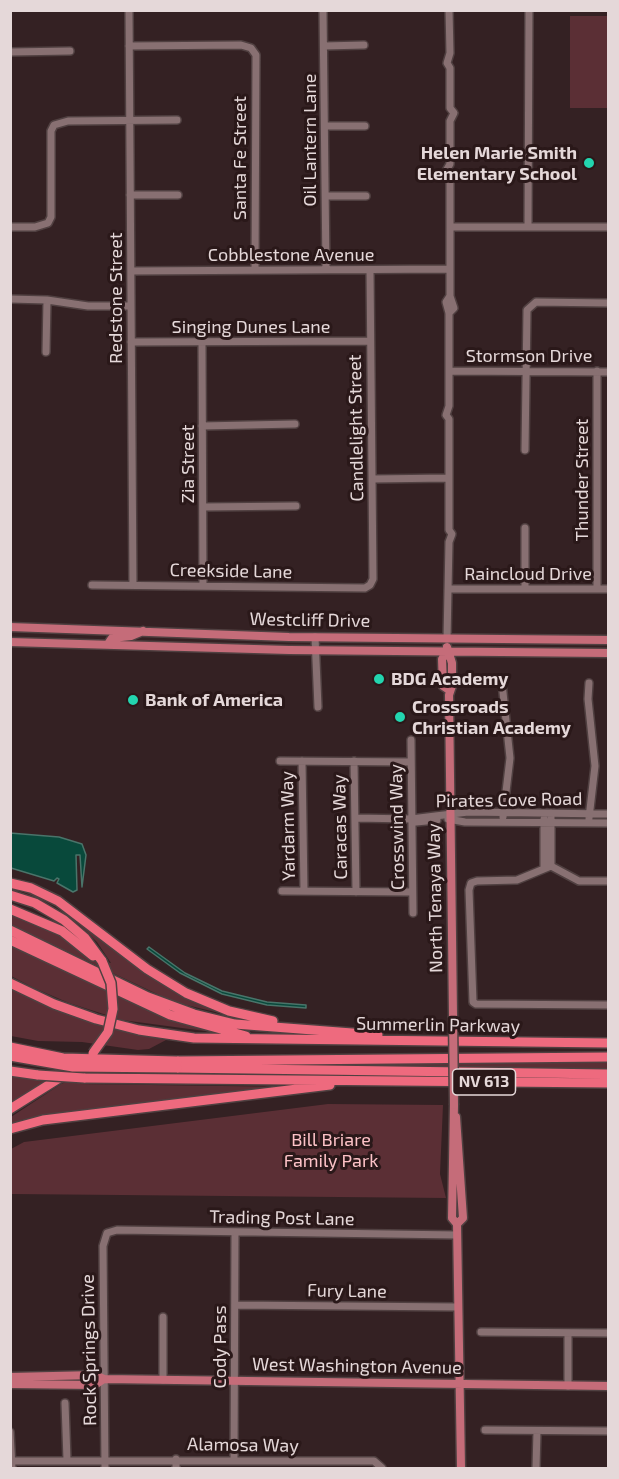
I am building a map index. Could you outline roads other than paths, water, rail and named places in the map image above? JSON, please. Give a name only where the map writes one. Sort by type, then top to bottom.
[{"type":"highway","points":[[10,883],[37,890],[63,903],[147,969],[186,993],[237,1014],[299,1027]]},
{"type":"highway","points":[[10,895],[40,906],[64,920],[85,938],[102,961],[111,983],[113,1009],[108,1032],[93,1053],[75,1070],[10,1109]]},
{"type":"highway","points":[[10,909],[62,931],[102,961]]},
{"type":"highway","points":[[10,930],[183,1011],[235,1024],[299,1027],[434,1041]]},
{"type":"highway","points":[[10,940],[177,1018],[266,1040]]},
{"type":"highway","points":[[10,983],[65,1008],[139,1030],[205,1039],[266,1040]]},
{"type":"highway","name":"Summerlin Parkway","points":[[266,1040],[609,1043]]},
{"type":"highway","points":[[10,1047],[69,1059],[177,1064],[609,1074]]},
{"type":"highway","points":[[10,1056],[73,1067],[609,1057]]},
{"type":"highway","points":[[10,1071],[84,1078],[359,1081]]},
{"type":"highway","points":[[10,1129],[39,1120],[359,1081]]},
{"type":"highway","name":"NV 613","points":[[359,1081],[609,1083]]},
{"type":"main road","name":"Westcliff Drive","points":[[10,627],[315,637],[609,653]]},
{"type":"main road","points":[[29,628],[32,637],[43,644]]},
{"type":"main road","points":[[108,644],[112,638],[133,636],[146,630]]},
{"type":"main road","points":[[186,632],[186,645]]},
{"type":"main road","name":"Westcliff Drive","points":[[10,642],[316,650],[609,640]]},
{"type":"main road","name":"North Tenaya Way","points":[[447,645],[452,659],[452,686],[449,690],[454,1105],[462,1184],[457,1235],[461,1468]]},
{"type":"main road","name":"North Tenaya Way","points":[[455,1128],[452,1142],[451,1185],[457,1191],[460,1221]]},
{"type":"main road","points":[[452,1142],[456,1155],[457,1179],[462,1184]]},
{"type":"main road","name":"West Washington Avenue","points":[[10,1377],[95,1375],[104,1379],[609,1386]]},
{"type":"main road","name":"West Washington Avenue","points":[[10,1384],[95,1385],[104,1379]]},
{"type":"street","name":"Redstone Street","points":[[129,10],[133,585]]},
{"type":"street","name":"Oil Lantern Lane","points":[[323,10],[326,270]]},
{"type":"street","points":[[528,226],[529,10]]},
{"type":"street","points":[[447,645],[449,542],[452,538],[449,530],[449,418],[453,414],[449,406],[449,313],[453,308],[450,296],[450,175],[454,171],[450,164],[450,122],[447,113],[450,108],[450,68],[454,62],[450,53],[450,11]]},
{"type":"street","name":"Santa Fe Street","points":[[129,46],[241,45],[251,48],[256,55],[255,270]]},
{"type":"street","points":[[324,45],[364,45]]},
{"type":"street","points":[[10,52],[70,51]]},
{"type":"street","points":[[10,227],[35,227],[48,223],[51,217],[51,131],[54,125],[68,121],[177,120]]},
{"type":"street","points":[[325,126],[365,126]]},
{"type":"street","points":[[130,195],[178,195]]},
{"type":"street","points":[[326,196],[366,196]]},
{"type":"street","points":[[450,227],[609,227]]},
{"type":"street","name":"Cobblestone Avenue","points":[[132,271],[450,269]]},
{"type":"street","name":"Candlelight Street","points":[[370,270],[373,579],[370,585]]},
{"type":"street","points":[[10,300],[47,300],[88,306],[131,306]]},
{"type":"street","points":[[46,352],[47,300]]},
{"type":"street","points":[[525,450],[526,315],[531,305],[536,302],[609,303]]},
{"type":"street","name":"Singing Dunes Lane","points":[[131,342],[370,341]]},
{"type":"street","name":"Zia Street","points":[[202,342],[203,586]]},
{"type":"street","name":"Stormson Drive","points":[[449,371],[609,372]]},
{"type":"street","name":"Thunder Street","points":[[597,371],[597,590]]},
{"type":"street","points":[[202,426],[295,424]]},
{"type":"street","points":[[372,479],[449,478]]},
{"type":"street","points":[[203,507],[296,506]]},
{"type":"street","points":[[525,528],[525,589]]},
{"type":"street","name":"Creekside Lane","points":[[92,585],[364,588],[370,585]]},
{"type":"street","name":"Raincloud Drive","points":[[448,589],[609,590]]},
{"type":"street","points":[[315,637],[318,707]]},
{"type":"street","points":[[502,683],[510,758],[503,823]]},
{"type":"street","points":[[589,683],[595,766],[589,823]]},
{"type":"street","name":"Crosswind Way","points":[[411,740],[413,913]]},
{"type":"street","points":[[280,761],[411,762]]},
{"type":"street","name":"Yardarm Way","points":[[302,761],[304,891]]},
{"type":"street","name":"Caracas Way","points":[[354,761],[356,892]]},
{"type":"street","name":"Pirates Cove Road","points":[[355,818],[411,819],[503,813],[609,814]]},
{"type":"street","points":[[548,813],[548,867]]},
{"type":"street","name":"Pirates Cove Road","points":[[451,816],[465,822],[609,823]]},
{"type":"street","points":[[609,881],[579,881],[548,867],[517,880],[471,883],[469,890],[472,1002],[476,1004],[609,1005]]},
{"type":"street","points":[[282,891],[412,892]]},
{"type":"street","name":"Trading Post Lane","points":[[107,1233],[117,1230],[457,1235]]},
{"type":"street","name":"Rock Springs Drive","points":[[105,1468],[103,1242],[107,1233]]},
{"type":"street","name":"Cody Pass","points":[[234,1460],[235,1233]]},
{"type":"street","name":"Fury Lane","points":[[235,1305],[459,1307]]},
{"type":"street","points":[[162,1317],[163,1380]]},
{"type":"street","points":[[481,1332],[609,1333]]},
{"type":"street","points":[[568,1333],[568,1386]]},
{"type":"street","points":[[65,1403],[67,1460]]},
{"type":"street","points":[[485,1430],[609,1431]]},
{"type":"street","points":[[536,1468],[537,1431]]},
{"type":"street","points":[[10,1432],[12,1463]]},
{"type":"street","points":[[176,1459],[176,1468]]},
{"type":"street","name":"Alamosa Way","points":[[12,1463],[176,1459],[374,1461],[381,1467]]},
{"type":"place","name":"Helen Marie Smith Elementary School","points":[[589,163]]},
{"type":"place","name":"BDG Academy","points":[[379,679]]},
{"type":"place","name":"Bank of America","points":[[133,700]]},
{"type":"place","name":"Crossroads Christian Academy","points":[[400,717]]},
{"type":"park label","name":"Bill Briare Family Park","points":[[331,1150]]}]
